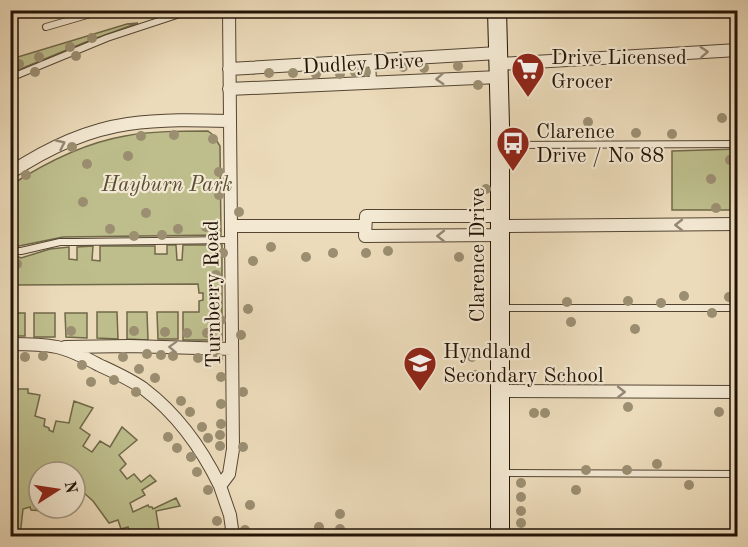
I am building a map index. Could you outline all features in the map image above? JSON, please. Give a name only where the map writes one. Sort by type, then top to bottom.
[{"type":"street","name":"Turnberry Road","points":[[220,486],[229,474],[233,448],[229,10]]},
{"type":"street","name":"Clarence Drive","points":[[497,10],[500,145],[500,537]]},
{"type":"street","name":"Dudley Drive","points":[[229,89],[373,82],[498,65],[738,50]]},
{"type":"street","name":"Dudley Drive","points":[[229,69],[372,61],[498,65]]},
{"type":"street","points":[[10,173],[64,143],[105,129],[128,124],[165,121],[229,121]]},
{"type":"street","points":[[500,226],[366,216],[365,236],[500,226],[738,224]]},
{"type":"street","points":[[231,226],[365,226]]},
{"type":"street","points":[[10,344],[58,347],[129,346],[232,349]]},
{"type":"street","points":[[58,347],[85,357],[131,380],[151,394],[182,425],[220,486],[230,515],[233,537]]},
{"type":"street","points":[[499,391],[738,392]]},
{"type":"lane","points":[[46,27],[104,10]]},
{"type":"lane","points":[[10,78],[107,38],[192,10]]},
{"type":"lane","points":[[372,61],[373,82]]},
{"type":"lane","points":[[500,145],[738,144]]},
{"type":"lane","points":[[10,247],[21,251],[76,242],[232,240]]},
{"type":"lane","points":[[500,308],[738,308]]},
{"type":"lane","points":[[500,473],[738,474]]},
{"type":"green space","points":[[138,23],[11,73],[11,59],[127,24]]},
{"type":"green space","name":"Hayburn Park","points":[[208,131],[220,146],[221,235],[63,237],[19,246],[11,237],[11,185],[37,169],[65,155],[110,139],[156,132]]},
{"type":"green space","points":[[737,149],[737,210],[672,210],[672,151]]},
{"type":"green space","points":[[167,245],[176,245],[177,260],[182,260],[183,245],[222,245],[222,340],[183,340],[183,312],[199,312],[199,301],[203,300],[203,293],[199,293],[198,284],[11,285],[11,254],[21,258],[50,249],[69,247],[69,259],[77,260],[77,247],[93,246],[92,260],[100,261],[100,246],[155,246],[155,254],[167,254]]},
{"type":"green space","points":[[97,312],[117,312],[118,339],[97,338]]},
{"type":"green space","points":[[127,312],[147,312],[148,340],[127,339]]},
{"type":"green space","points":[[157,312],[178,312],[178,339],[158,339]]},
{"type":"green space","points":[[11,313],[25,313],[25,336],[11,336]]},
{"type":"green space","points":[[34,313],[55,313],[55,337],[34,337]]},
{"type":"green space","points":[[65,313],[87,313],[87,338],[66,337]]},
{"type":"green space","points":[[16,389],[28,389],[28,393],[40,395],[35,416],[45,419],[44,426],[53,432],[56,421],[69,423],[74,401],[93,408],[80,428],[90,435],[83,446],[92,452],[100,441],[110,447],[122,427],[137,440],[119,455],[126,464],[120,470],[127,479],[134,474],[141,482],[150,475],[156,481],[142,490],[145,495],[130,503],[133,512],[148,505],[153,509],[176,498],[180,506],[156,511],[160,536],[131,536],[128,527],[121,529],[118,520],[109,523],[87,496],[87,460],[27,460],[27,508],[23,509],[20,536],[11,536],[10,412],[15,412]]},
{"type":"place","name":"Drive Licensed Grocer","points":[[528,98]]},
{"type":"place","name":"Clarence Drive / No 88","points":[[513,172]]},
{"type":"place","name":"Hyndland Secondary School","points":[[420,392]]}]
